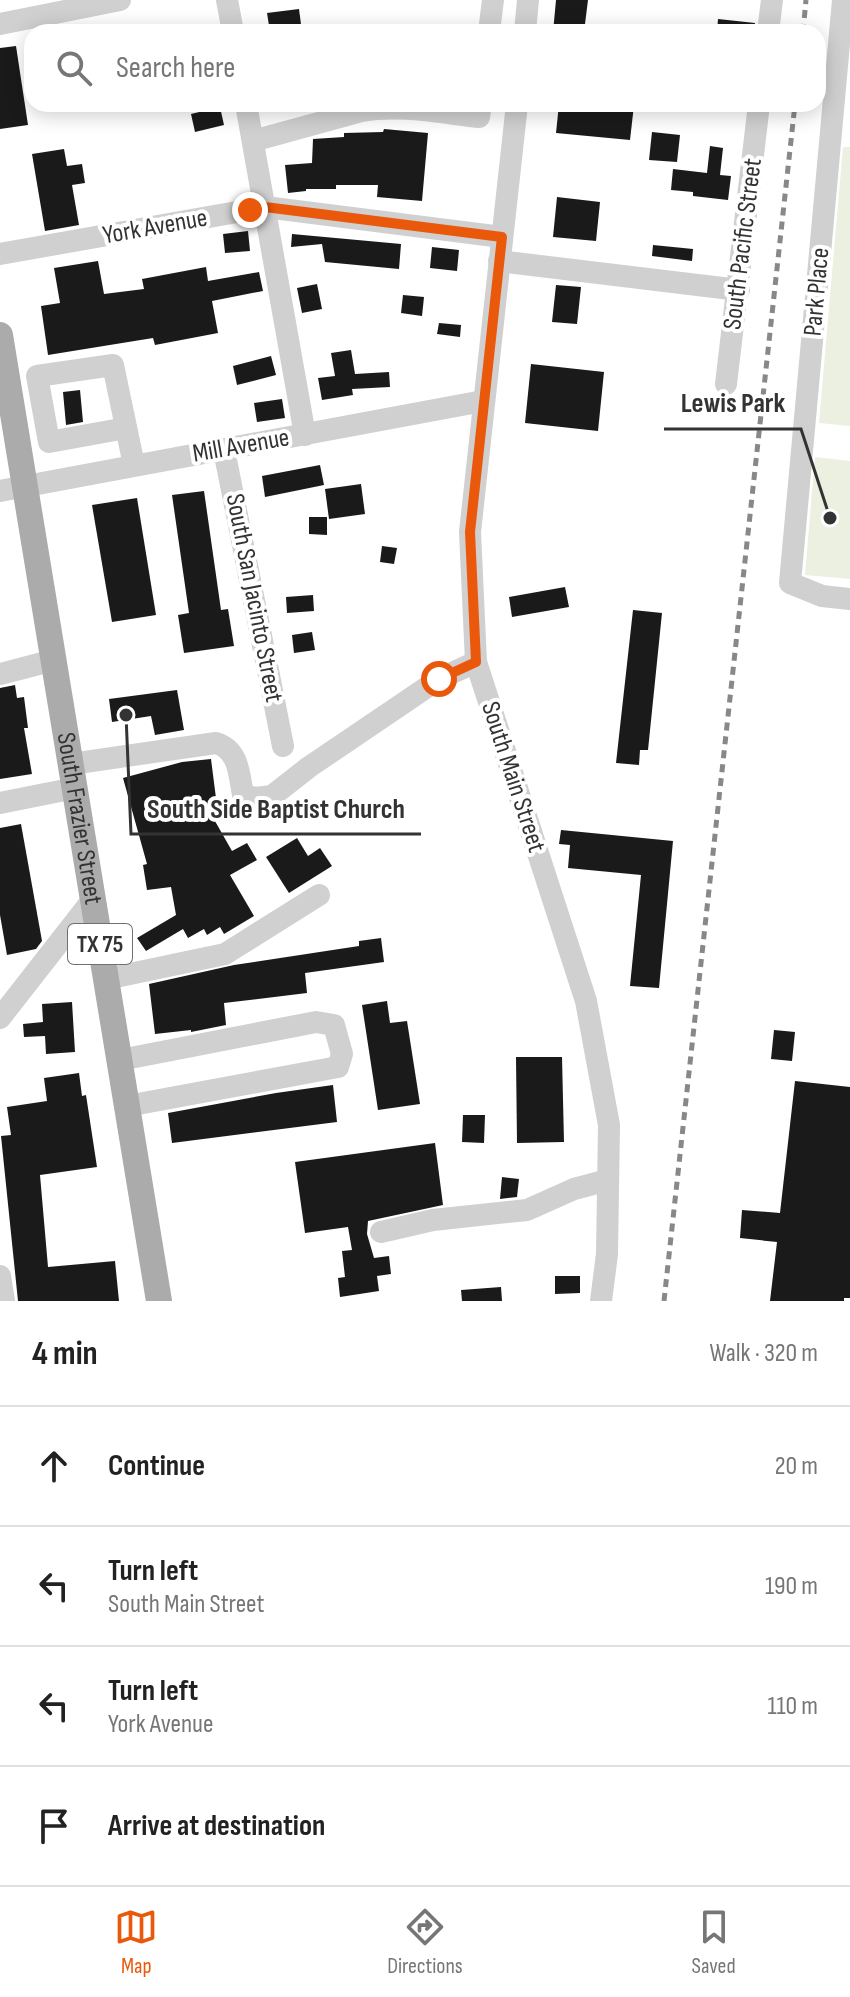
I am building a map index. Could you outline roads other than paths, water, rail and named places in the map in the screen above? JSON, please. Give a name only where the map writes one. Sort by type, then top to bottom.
[{"type":"main road","name":"South Frazier Street","points":[[0,335],[159,1301]]},
{"type":"street","points":[[0,24],[120,0]]},
{"type":"street","points":[[227,0],[232,24]]},
{"type":"street","points":[[490,24],[493,0]]},
{"type":"street","points":[[526,24],[528,0]]},
{"type":"street","points":[[769,24],[772,0]]},
{"type":"street","name":"Park Place","points":[[843,0],[840,139],[790,583],[822,596],[850,599]]},
{"type":"street","points":[[248,112],[305,435]]},
{"type":"street","points":[[253,141],[358,112]]},
{"type":"street","points":[[433,112],[479,117],[480,112]]},
{"type":"street","name":"South Main Street","points":[[516,112],[470,532],[476,662],[586,1001],[609,1125],[607,1254],[601,1301]]},
{"type":"street","name":"South Pacific Street","points":[[726,384],[758,112]]},
{"type":"street","name":"York Avenue","points":[[0,254],[265,207],[502,237]]},
{"type":"street","points":[[499,261],[739,290]]},
{"type":"street","points":[[8,380],[113,365],[134,465]]},
{"type":"street","points":[[37,376],[49,442],[126,428]]},
{"type":"street","name":"Mill Avenue","points":[[0,491],[483,401]]},
{"type":"street","name":"South San Jacinto Street","points":[[224,450],[283,746]]},
{"type":"street","points":[[0,674],[54,660]]},
{"type":"street","points":[[0,803],[73,776],[216,743],[224,745],[234,754],[243,795],[256,798],[272,796],[309,767],[439,679],[476,662]]},
{"type":"street","points":[[106,979],[225,954],[319,895]]},
{"type":"street","points":[[1,1010],[93,899]]},
{"type":"street","points":[[120,1060],[316,1022],[334,1025],[342,1054],[338,1067],[127,1106]]},
{"type":"street","points":[[381,1232],[433,1220],[527,1210],[574,1189],[608,1180]]},
{"type":"street","points":[[0,1276],[4,1301]]},
{"type":"railway","points":[[804,24],[806,0]]},
{"type":"railway","points":[[664,1301],[794,112]]},
{"type":"place","name":"Lewis Park","points":[[830,518]]},
{"type":"place","name":"South Side Baptist Church","points":[[126,715]]}]
